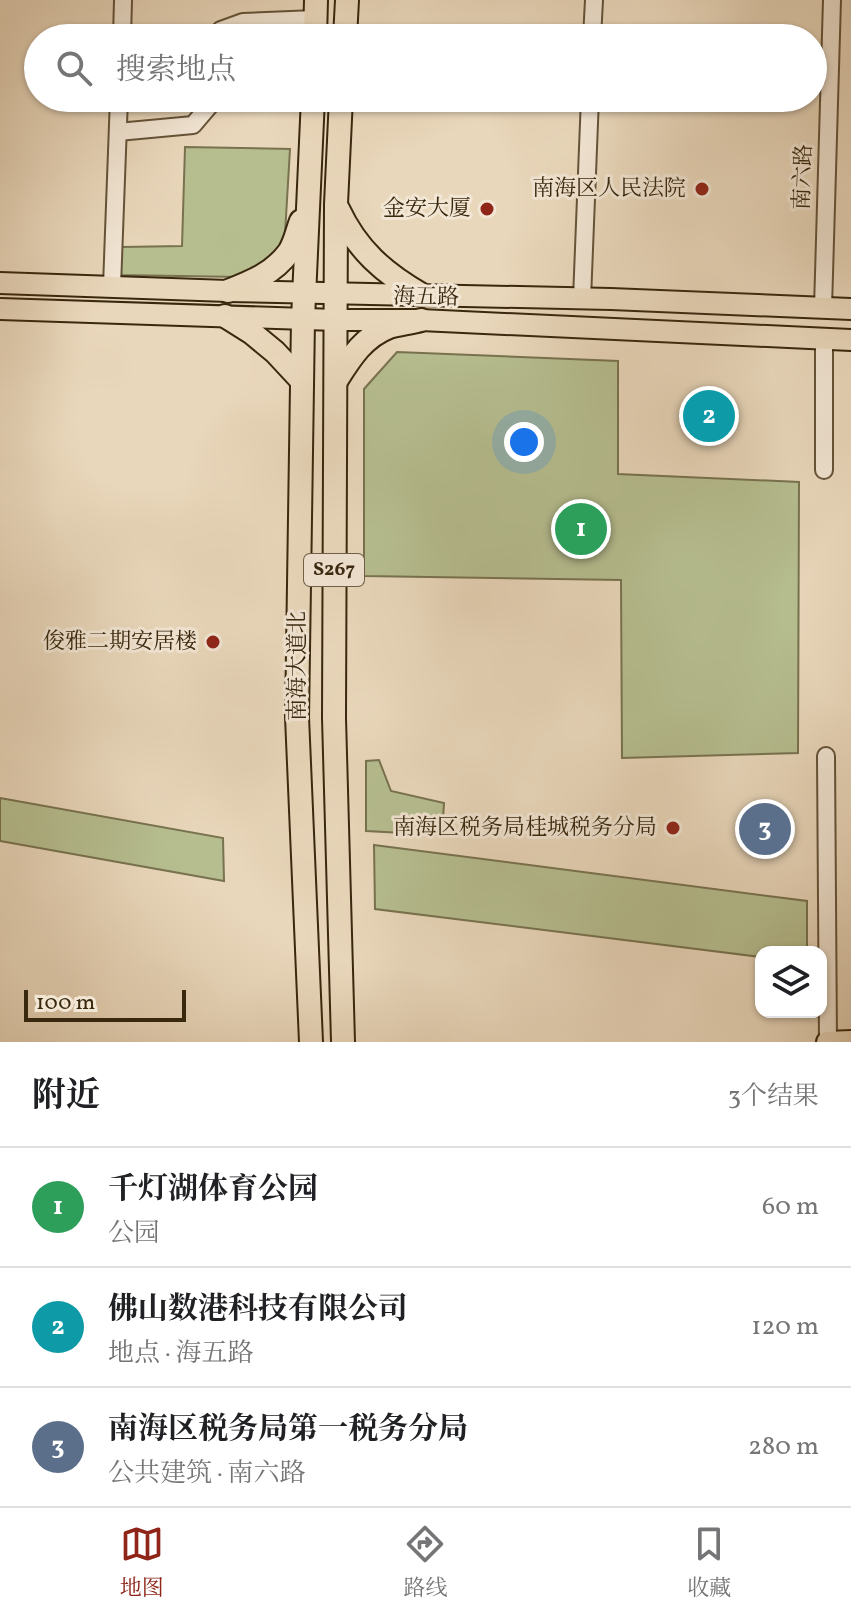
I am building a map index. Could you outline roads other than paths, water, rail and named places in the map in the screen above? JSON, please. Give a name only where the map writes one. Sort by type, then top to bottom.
[{"type":"highway","points":[[346,24],[347,0]]},
{"type":"highway","name":"南海大道北","points":[[311,1042],[297,717],[303,319],[312,112]]},
{"type":"highway","name":"南海大道北","points":[[340,112],[336,204],[334,718],[343,1042]]},
{"type":"highway","points":[[228,291],[258,279],[290,251],[309,201]]},
{"type":"highway","points":[[336,204],[347,228],[363,250],[395,280],[422,295]]},
{"type":"highway","points":[[225,316],[275,352],[302,381]]},
{"type":"highway","points":[[335,382],[354,353],[368,339],[389,327],[421,320]]},
{"type":"main road","points":[[0,283],[851,309]]},
{"type":"main road","name":"海五路","points":[[0,309],[421,320],[851,340]]},
{"type":"main road","points":[[828,1042],[851,1041]]},
{"type":"street","points":[[122,24],[123,0]]},
{"type":"street","points":[[593,24],[594,0]]},
{"type":"street","name":"南六路","points":[[823,308],[832,0]]},
{"type":"street","points":[[238,24],[315,19]]},
{"type":"street","points":[[112,286],[119,112]]},
{"type":"street","points":[[118,132],[193,125],[204,112]]},
{"type":"street","points":[[582,299],[589,112]]},
{"type":"street","points":[[824,338],[824,470]]},
{"type":"street","points":[[826,756],[828,1042]]},
{"type":"place","name":"南海区人民法院","points":[[702,189]]},
{"type":"place","name":"金安大厦","points":[[487,209]]},
{"type":"place","name":"佛山数港科技有限公司","points":[[709,416]]},
{"type":"place","name":"千灯湖体育公园","points":[[581,529]]},
{"type":"place","name":"俊雅二期安居楼","points":[[213,642]]},
{"type":"place","name":"南海区税务局桂城税务分局","points":[[673,828]]},
{"type":"place","name":"南海区税务局第一税务分局","points":[[765,829]]}]
